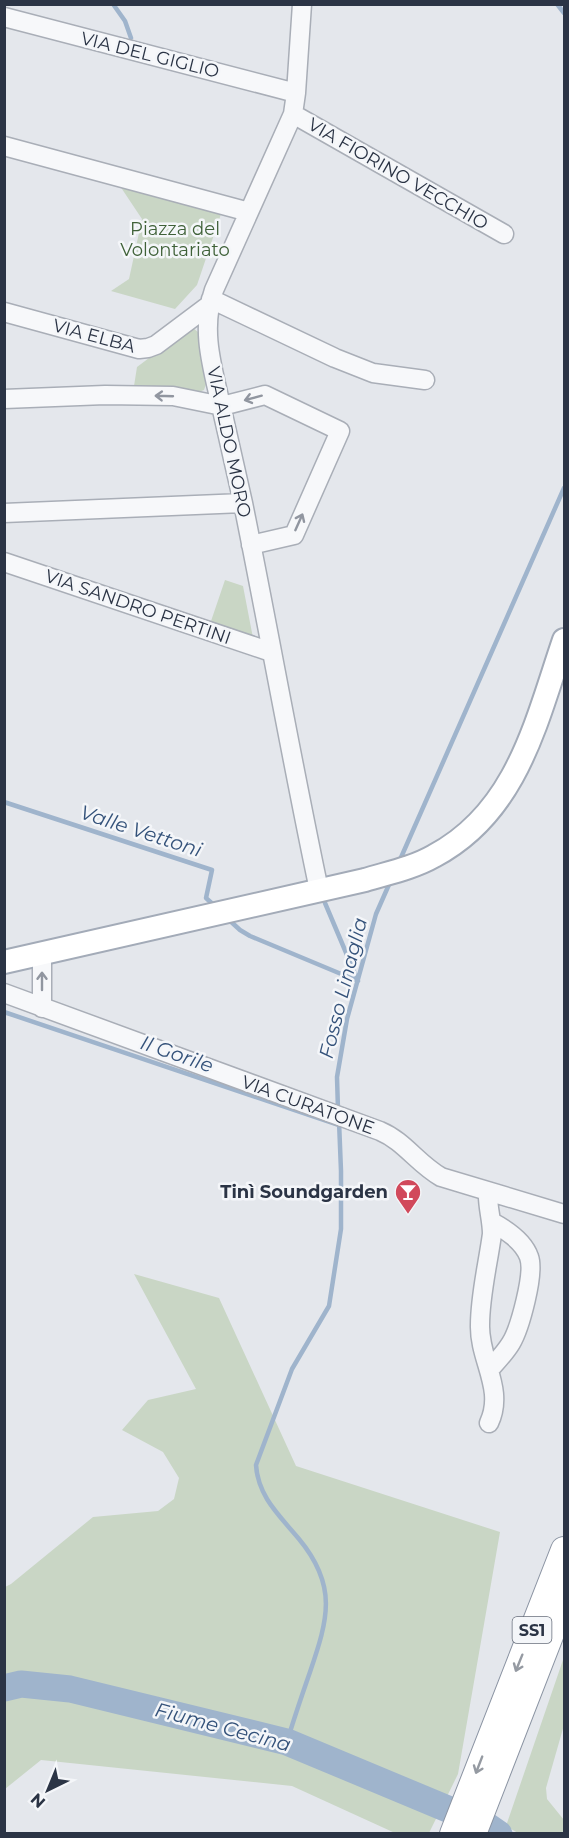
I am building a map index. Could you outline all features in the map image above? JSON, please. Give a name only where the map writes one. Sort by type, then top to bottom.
[{"type":"highway","name":"SS1","points":[[473,1833],[509,1714],[564,1550]]},
{"type":"highway","name":"SS1","points":[[453,1833],[564,1600]]},
{"type":"main road","points":[[4,962],[365,880],[432,858],[466,836],[482,820],[508,786],[523,757],[564,640]]},
{"type":"street","name":"VIA ALDO MORO","points":[[302,4],[296,93],[292,114],[210,303],[207,332],[319,890]]},
{"type":"street","name":"VIA DEL GIGLIO","points":[[4,17],[296,93]]},
{"type":"street","name":"VIA FIORINO VECCHIO","points":[[292,114],[504,234]]},
{"type":"street","points":[[4,146],[249,212]]},
{"type":"street","points":[[210,303],[373,373],[424,380]]},
{"type":"street","name":"VIA ELBA","points":[[4,312],[140,349],[156,345],[210,303]]},
{"type":"street","points":[[4,399],[105,395],[173,396],[222,406],[265,395],[340,431],[294,535],[251,545]]},
{"type":"street","points":[[4,513],[243,503]]},
{"type":"street","name":"VIA SANDRO PERTINI","points":[[4,562],[271,652]]},
{"type":"street","points":[[42,954],[42,1008]]},
{"type":"street","name":"VIA CURATONE","points":[[4,993],[388,1134],[427,1168],[441,1177],[564,1214]]},
{"type":"street","points":[[488,1191],[487,1200],[492,1222],[480,1328],[495,1392],[495,1404],[489,1423]]},
{"type":"street","points":[[490,1369],[504,1353],[517,1330],[531,1271],[528,1253],[503,1228],[492,1222]]},
{"type":"green space","name":"Piazza del Volontariato","points":[[118,183],[221,214],[197,285],[175,309],[111,291],[129,279],[142,219]]},
{"type":"green space","points":[[189,328],[198,332],[206,384],[204,390],[199,392],[134,386],[137,367]]},
{"type":"green space","points":[[225,580],[243,586],[253,638],[210,624]]},
{"type":"green space","points":[[134,1274],[219,1298],[296,1466],[500,1532],[458,1774],[429,1833],[395,1833],[292,1786],[41,1760],[5,1789],[5,1587],[93,1517],[158,1511],[174,1499],[179,1478],[163,1452],[122,1430],[148,1400],[196,1389]]},
{"type":"green space","points":[[564,1657],[564,1725],[546,1788],[547,1799],[564,1820],[564,1833],[518,1833],[506,1826]]},
{"type":"waterway","points":[[113,4],[125,21],[131,38]]},
{"type":"waterway","points":[[557,4],[564,13]]},
{"type":"waterway","name":"Fosso Linaglia","points":[[399,862],[564,488]]},
{"type":"waterway","name":"Valle Vettoni","points":[[4,802],[212,870],[206,898],[216,907]]},
{"type":"waterway","name":"Fosso Linaglia","points":[[338,1110],[337,1077],[347,1019],[376,914],[391,880]]},
{"type":"waterway","points":[[325,903],[358,981]]},
{"type":"waterway","name":"Valle Vettoni","points":[[228,919],[250,936],[358,981]]},
{"type":"waterway","name":"Il Gorile","points":[[4,1012],[339,1125]]},
{"type":"waterway","name":"Fosso Linaglia","points":[[287,1742],[316,1653],[325,1619],[326,1603],[320,1572],[299,1539],[265,1496],[256,1465],[292,1369],[329,1306],[341,1229],[339,1121]]},
{"type":"waterway","name":"Fiume Cecina","points":[[4,1688],[21,1684],[70,1689],[287,1742],[486,1825],[499,1834]]},
{"type":"place","name":"Tinì Soundgarden","points":[[408,1215]]}]
